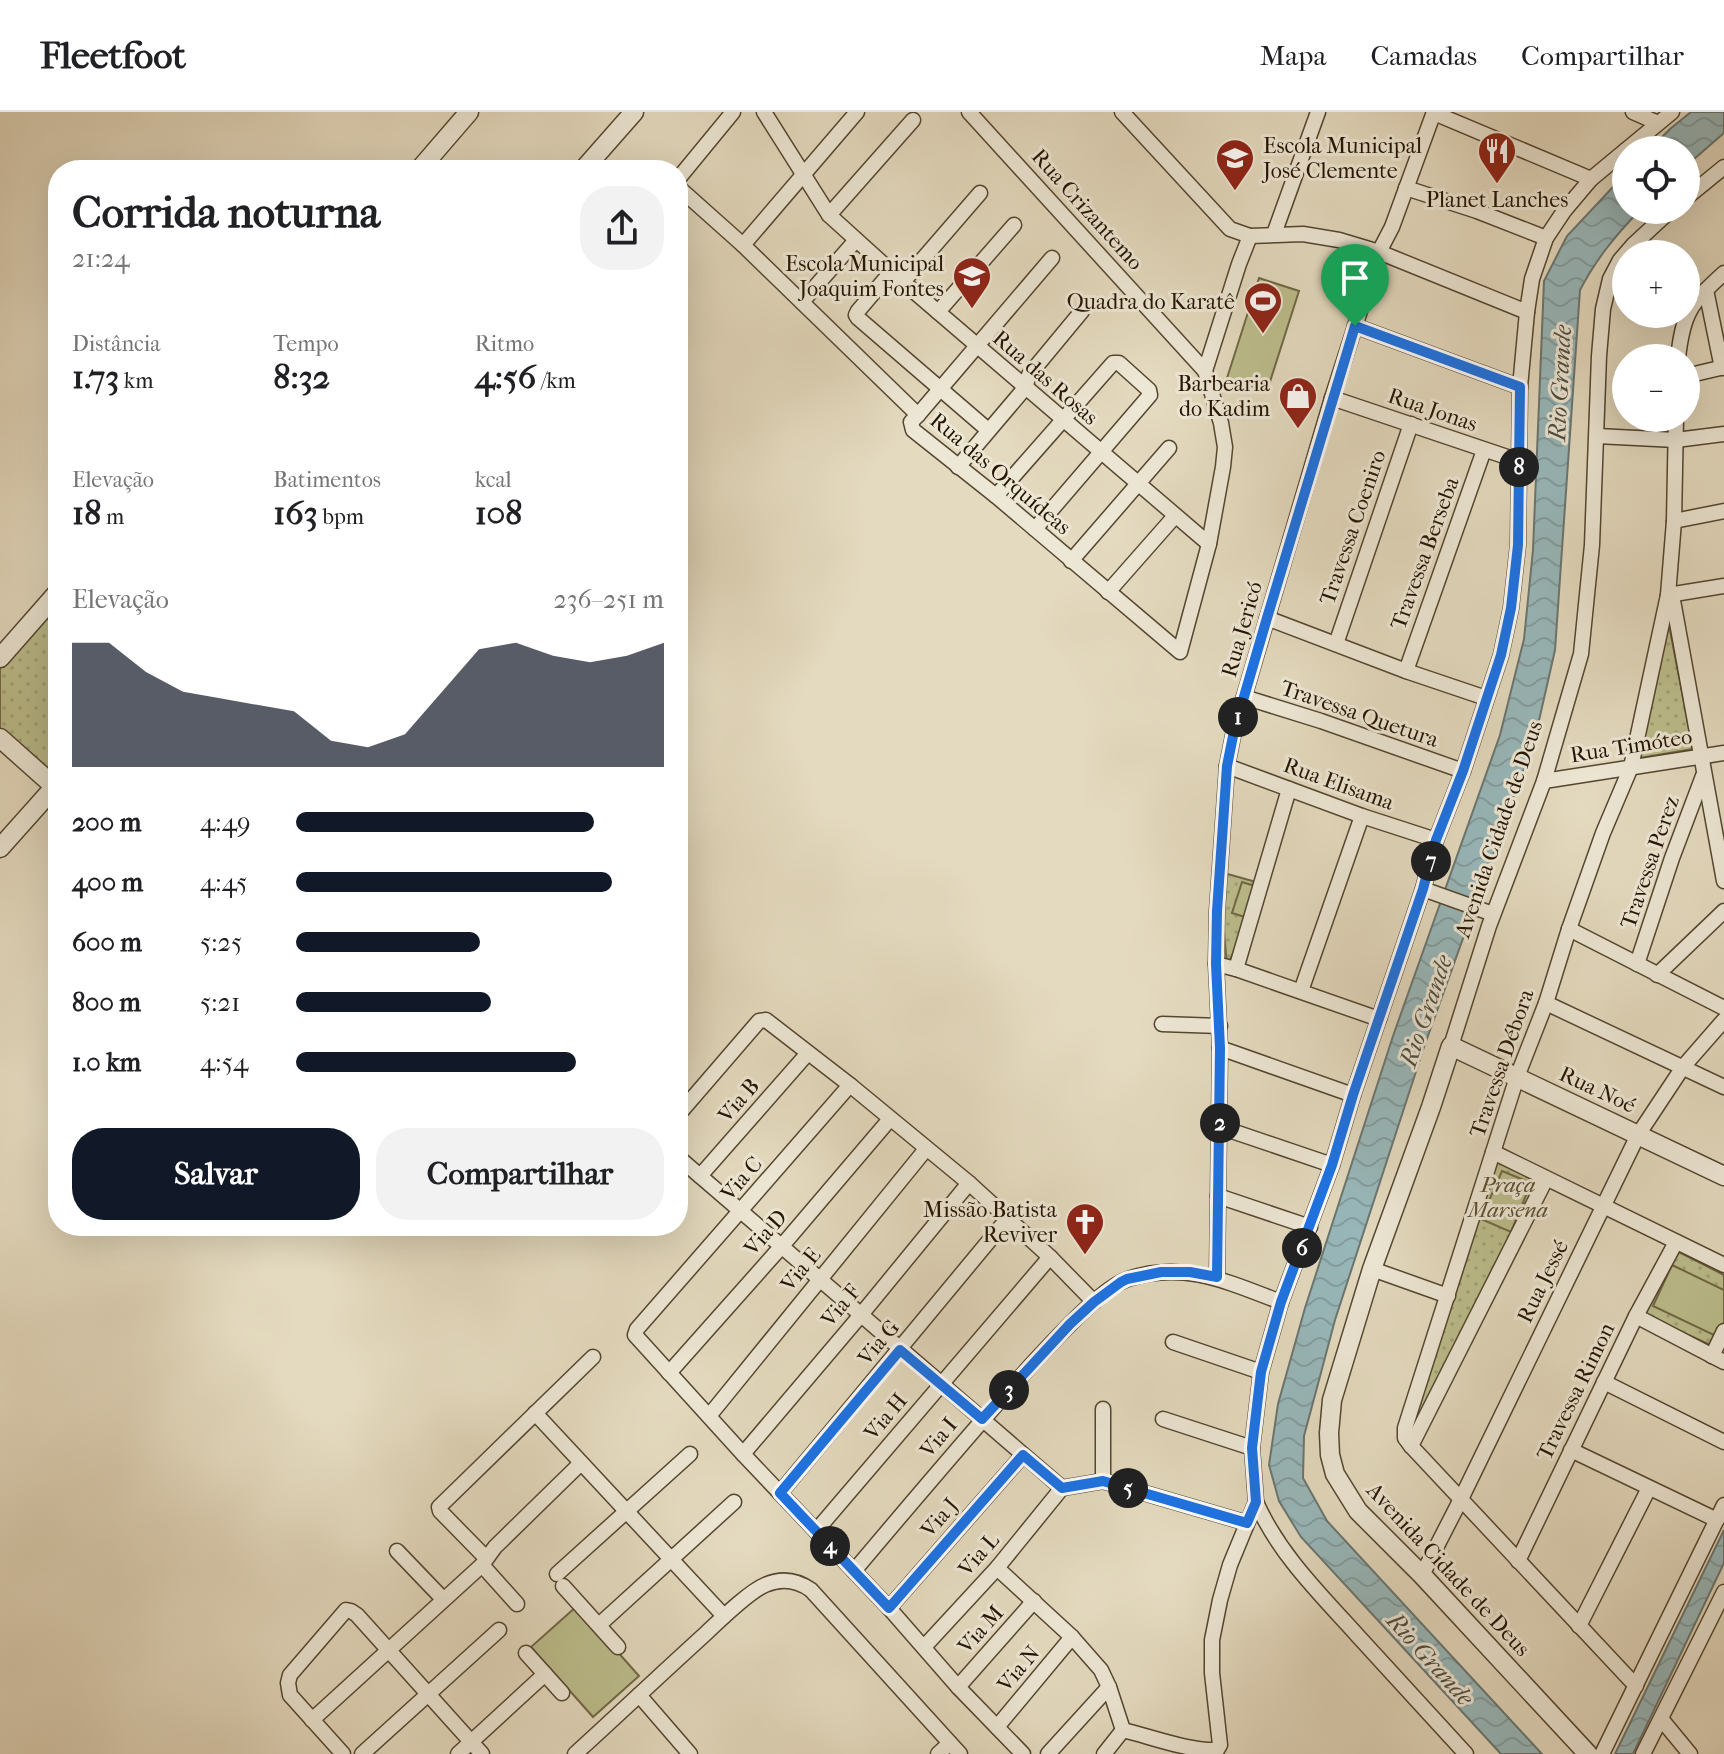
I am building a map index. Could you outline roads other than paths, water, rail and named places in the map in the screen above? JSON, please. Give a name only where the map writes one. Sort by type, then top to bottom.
[{"type":"street","points":[[428,160],[469,112]]},
{"type":"street","points":[[592,160],[634,112]]},
{"type":"street","points":[[688,167],[733,112]]},
{"type":"street","name":"Rua das Rosas","points":[[764,112],[829,215],[1025,388],[1209,544]]},
{"type":"street","name":"Rua Crizantemo","points":[[969,112],[1205,371],[1225,447],[1209,544],[1180,652]]},
{"type":"street","points":[[1122,112],[1223,224],[1240,233],[1250,236],[1319,235],[1379,252],[1527,312]]},
{"type":"street","points":[[1274,234],[1318,112]]},
{"type":"street","points":[[1434,112],[1591,179]]},
{"type":"street","name":"Rua Jericó","points":[[1217,1277],[1220,1026],[1217,911],[1227,766],[1234,731],[1332,398],[1379,252],[1392,227],[1434,112]]},
{"type":"street","points":[[1633,112],[1658,123]]},
{"type":"street","points":[[1643,136],[1672,112]]},
{"type":"street","points":[[743,245],[853,113]]},
{"type":"street","points":[[829,215],[913,120]]},
{"type":"street","points":[[1466,1754],[1311,1586],[1280,1547],[1256,1502],[1252,1448],[1261,1372],[1281,1302],[1332,1165],[1423,889],[1436,840],[1463,771],[1501,655],[1511,608],[1518,545],[1520,387],[1532,279],[1546,238],[1564,211],[1591,179],[1612,162]]},
{"type":"street","points":[[1700,187],[1724,167]]},
{"type":"street","points":[[1406,188],[1546,238]]},
{"type":"street","points":[[903,282],[980,193]]},
{"type":"street","name":"Rua das Orquídeas","points":[[688,196],[918,415],[911,422],[913,430],[1180,652]]},
{"type":"street","name":"Avenida Cidade de Deus","points":[[1588,1754],[1422,1575],[1358,1511],[1335,1474],[1329,1433],[1332,1400],[1372,1269],[1431,1107],[1493,914],[1544,781],[1581,654],[1592,545],[1603,309],[1610,279],[1620,260],[1656,224]]},
{"type":"street","points":[[938,312],[1014,225]]},
{"type":"street","points":[[1205,371],[1250,236]]},
{"type":"street","points":[[802,302],[856,240]]},
{"type":"street","points":[[918,415],[1052,258]]},
{"type":"street","points":[[892,271],[856,315],[988,430]]},
{"type":"street","points":[[1680,344],[1686,317],[1706,290],[1724,273]]},
{"type":"street","points":[[1700,373],[1723,367],[1706,290]]},
{"type":"street","points":[[958,467],[1025,388],[1029,375],[1082,311]]},
{"type":"street","points":[[1355,326],[1520,387]]},
{"type":"street","points":[[996,496],[1114,362],[1119,363],[1149,390],[1150,395],[1035,529]]},
{"type":"street","name":"Rua Jonas","points":[[1332,398],[1519,461]]},
{"type":"street","name":"Travessa Coeniro","points":[[1336,644],[1411,424]]},
{"type":"street","name":"Travessa Débora","points":[[1411,1446],[1405,1438],[1409,1413],[1517,1077],[1546,1003],[1603,833],[1631,767],[1670,595],[1676,432]]},
{"type":"street","points":[[1597,436],[1676,440],[1724,434]]},
{"type":"street","points":[[1071,561],[1169,448]]},
{"type":"street","name":"Travessa Berseba","points":[[1406,671],[1484,450]]},
{"type":"street","points":[[1674,521],[1724,511]]},
{"type":"street","points":[[1108,592],[1175,516]]},
{"type":"street","points":[[1724,586],[1670,595],[1703,756],[1724,881]]},
{"type":"street","points":[[0,658],[48,603]]},
{"type":"street","points":[[1267,618],[1486,698]]},
{"type":"street","name":"Travessa Quetura","points":[[1244,697],[1463,771]]},
{"type":"street","points":[[0,738],[48,778]]},
{"type":"street","name":"Rua Timóteo","points":[[1544,781],[1724,753]]},
{"type":"street","name":"Rua Elisama","points":[[1227,766],[1436,840]]},
{"type":"street","name":"Travessa Perez","points":[[1637,964],[1704,773]]},
{"type":"street","points":[[1236,969],[1289,789]]},
{"type":"street","points":[[0,848],[48,794]]},
{"type":"street","points":[[1301,991],[1362,816]]},
{"type":"street","points":[[1423,889],[1493,914]]},
{"type":"street","points":[[1657,975],[1724,911]]},
{"type":"street","points":[[1569,929],[1724,1008]]},
{"type":"street","points":[[1216,964],[1379,1019]]},
{"type":"street","points":[[1546,1003],[1724,1087]]},
{"type":"street","points":[[688,1103],[761,1019],[766,1020],[969,1183],[1094,1302]]},
{"type":"street","name":"Rua Jessé","points":[[1422,1575],[1638,1135],[1683,1067],[1724,1020]]},
{"type":"street","points":[[1162,1024],[1220,1026]]},
{"type":"street","name":"Rua Noé","points":[[1451,1046],[1724,1176]]},
{"type":"street","points":[[1220,1048],[1353,1095]]},
{"type":"street","name":"Via B","points":[[700,1176],[808,1053]]},
{"type":"street","name":"Via C","points":[[669,1373],[635,1335],[637,1329],[850,1085]]},
{"type":"street","name":"Via D","points":[[669,1373],[890,1119]]},
{"type":"street","points":[[1220,1127],[1332,1165]]},
{"type":"street","name":"Via E","points":[[709,1416],[926,1149]]},
{"type":"street","points":[[1493,1152],[1724,1265]]},
{"type":"street","points":[[688,1166],[1062,1488],[1103,1481],[1247,1523]]},
{"type":"street","points":[[1546,1179],[1411,1446],[1636,1686]]},
{"type":"street","name":"Via F","points":[[743,1454],[969,1183]]},
{"type":"street","points":[[1218,1196],[1310,1227]]},
{"type":"street","name":"Via G","points":[[780,1493],[1008,1218]]},
{"type":"street","name":"Travessa Rimon","points":[[1518,1561],[1636,1316],[1676,1242]]},
{"type":"street","name":"Via H","points":[[816,1531],[1050,1257]]},
{"type":"street","points":[[1372,1269],[1448,1296]]},
{"type":"street","name":"Via I","points":[[854,1571],[982,1419],[1051,1344],[1094,1302],[1121,1282],[1161,1272],[1190,1272],[1217,1277],[1281,1302]]},
{"type":"street","points":[[1636,1316],[1718,1359],[1724,1331]]},
{"type":"street","points":[[1173,1342],[1261,1372]]},
{"type":"street","points":[[517,1604],[439,1507],[593,1357]]},
{"type":"street","points":[[669,1373],[1023,1754]]},
{"type":"street","points":[[1604,1382],[1724,1442]]},
{"type":"street","points":[[1103,1409],[1103,1481]]},
{"type":"street","points":[[535,1413],[724,1616]]},
{"type":"street","points":[[1163,1419],[1252,1448]]},
{"type":"street","points":[[1571,1450],[1717,1520]]},
{"type":"street","points":[[618,1647],[560,1580],[626,1512],[690,1454]]},
{"type":"street","name":"Via J","points":[[889,1608],[1023,1455]]},
{"type":"street","points":[[312,1720],[484,1561],[581,1463]]},
{"type":"street","name":"Via L","points":[[924,1647],[997,1568],[1062,1488]]},
{"type":"street","points":[[1579,1626],[1649,1488]]},
{"type":"street","points":[[599,1625],[734,1502]]},
{"type":"street","points":[[1123,1730],[1197,1751],[1219,1748],[1212,1640],[1230,1565],[1256,1502]]},
{"type":"street","points":[[1602,1754],[1724,1505]]},
{"type":"street","points":[[397,1551],[443,1599]]},
{"type":"street","points":[[997,1568],[1072,1637],[1101,1670],[1123,1730]]},
{"type":"street","points":[[575,1754],[724,1616],[768,1583],[789,1581],[801,1583],[811,1590],[955,1749],[938,1754]]},
{"type":"street","name":"Via M","points":[[958,1687],[1034,1601]]},
{"type":"street","points":[[1643,1754],[1722,1601]]},
{"type":"street","points":[[343,1754],[290,1695],[288,1683],[290,1675],[346,1610],[357,1615],[482,1754]]},
{"type":"street","points":[[362,1754],[499,1630]]},
{"type":"street","name":"Via N","points":[[997,1727],[1072,1637]]},
{"type":"street","points":[[526,1653],[562,1693]]},
{"type":"street","points":[[458,1754],[545,1674]]},
{"type":"street","points":[[1048,1754],[1109,1687]]},
{"type":"street","points":[[639,1695],[686,1753]]},
{"type":"street","points":[[1662,1720],[1690,1754]]},
{"type":"street","points":[[1104,1754],[1123,1730]]},
{"type":"water","points":[[1691,112],[1724,112],[1724,133],[1700,154],[1700,136],[1663,136]]},
{"type":"water","name":"Rio Grande","points":[[1612,188],[1612,224],[1627,224],[1612,240],[1580,290],[1555,650],[1535,738],[1424,1047],[1335,1320],[1304,1436],[1303,1478],[1327,1521],[1542,1754],[1501,1754],[1301,1537],[1279,1501],[1269,1465],[1278,1404],[1305,1308],[1393,1036],[1500,735],[1524,639],[1533,550],[1544,281],[1567,236]]},
{"type":"water","points":[[1724,1530],[1724,1563],[1633,1754],[1615,1754]]},
{"type":"place","name":"Planet Lanches","points":[[1497,185]]},
{"type":"place","name":"Escola Municipal José Clemente","points":[[1235,192]]},
{"type":"place","name":"Escola Municipal Joaquim Fontes","points":[[972,310]]},
{"type":"place","name":"Quadra do Karatê","points":[[1263,335]]},
{"type":"place","name":"Barbearia do Kadim","points":[[1298,430]]},
{"type":"place","name":"Missão Batista Reviver","points":[[1085,1256]]},
{"type":"park label","name":"Praça Marsena","points":[[1508,1196]]}]
